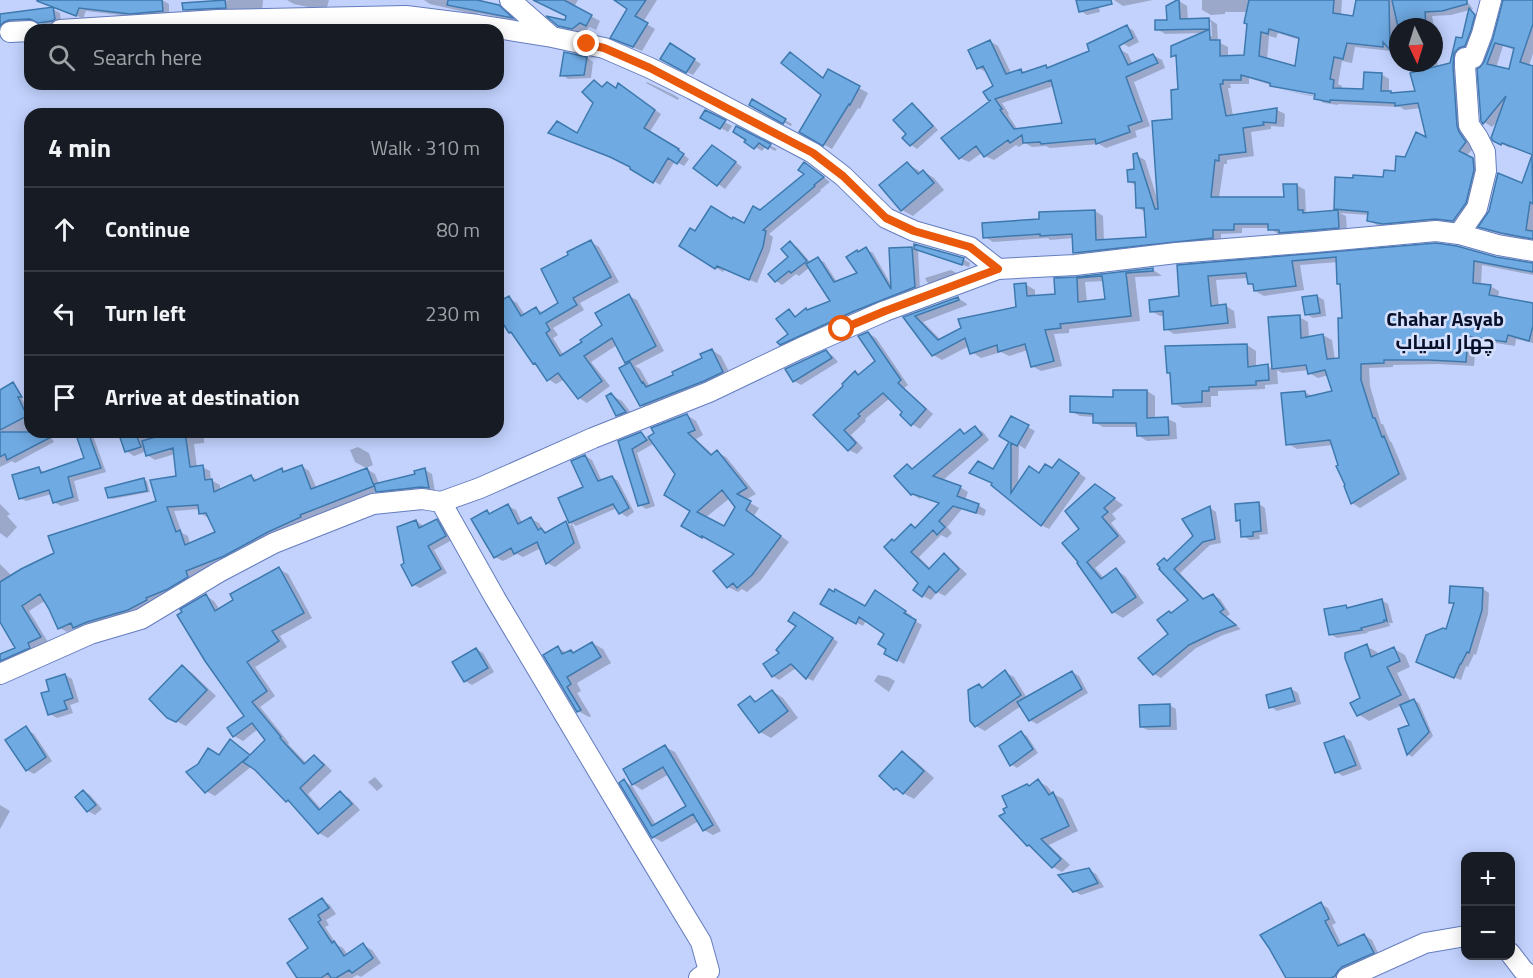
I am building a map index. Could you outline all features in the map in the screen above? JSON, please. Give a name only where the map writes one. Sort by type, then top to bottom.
[{"type":"street","points":[[510,0],[552,37]]},
{"type":"street","points":[[1459,234],[1477,208],[1486,171],[1485,152],[1469,125],[1465,58],[1473,58],[1491,0]]},
{"type":"street","points":[[155,24],[218,20],[406,16],[470,24]]},
{"type":"street","points":[[504,29],[604,48],[650,68],[813,153],[843,176],[886,218],[914,231],[970,247],[998,269]]},
{"type":"street","points":[[10,32],[24,31]]},
{"type":"street","points":[[0,674],[90,634],[141,619],[219,572],[274,543],[373,504],[422,499],[441,502],[480,488],[592,438],[710,392],[874,316],[998,269],[1075,265],[1176,253],[1436,231],[1533,251]]},
{"type":"street","points":[[441,502],[495,598],[701,942],[709,971],[699,978]]},
{"type":"street","points":[[1347,978],[1425,943],[1461,937]]},
{"type":"street","points":[[1515,960],[1533,978]]},
{"type":"building","points":[[37,0],[162,0],[163,11],[130,14],[79,8],[76,16]]},
{"type":"building","points":[[225,0],[226,8],[183,10],[182,3]]},
{"type":"building","points":[[448,0],[477,0],[499,5],[513,18],[447,5]]},
{"type":"building","points":[[533,0],[564,0],[592,15],[586,26],[580,23],[572,29],[558,26],[546,16],[565,20],[566,16]]},
{"type":"building","points":[[614,0],[646,0],[635,16],[648,23],[633,47],[610,38],[627,9]]},
{"type":"building","points":[[1076,0],[1111,0],[1112,4],[1079,12]]},
{"type":"building","points":[[1179,0],[1180,19],[1209,18],[1210,29],[1155,30],[1155,20],[1167,20],[1166,6]]},
{"type":"building","points":[[1249,0],[1334,0],[1333,13],[1353,16],[1356,0],[1389,0],[1389,49],[1383,42],[1383,47],[1347,43],[1343,59],[1334,57],[1330,79],[1334,80],[1333,88],[1363,89],[1364,72],[1382,73],[1381,91],[1391,91],[1391,93],[1415,91],[1410,73],[1443,72],[1443,65],[1450,63],[1456,37],[1462,38],[1469,8],[1475,15],[1471,30],[1465,46],[1454,53],[1453,67],[1457,126],[1466,142],[1459,151],[1473,158],[1474,170],[1466,203],[1453,221],[1435,219],[1383,224],[1367,221],[1368,212],[1334,209],[1335,177],[1353,178],[1353,175],[1383,177],[1384,170],[1395,171],[1396,156],[1405,157],[1416,132],[1426,137],[1418,103],[1395,106],[1395,103],[1330,100],[1330,102],[1314,99],[1315,94],[1270,86],[1270,83],[1241,75],[1241,80],[1223,80],[1223,84],[1220,84],[1226,116],[1277,108],[1276,123],[1263,122],[1264,125],[1243,128],[1246,152],[1219,155],[1219,161],[1215,160],[1211,197],[1284,197],[1283,184],[1297,184],[1298,210],[1303,210],[1303,213],[1338,210],[1339,228],[1279,233],[1279,230],[1268,230],[1268,224],[1234,224],[1234,230],[1213,230],[1213,238],[1073,253],[1072,234],[983,238],[982,223],[1039,219],[1039,212],[1095,210],[1096,240],[1146,237],[1144,208],[1136,208],[1135,182],[1128,182],[1127,170],[1134,169],[1133,154],[1137,153],[1155,209],[1158,209],[1152,121],[1172,119],[1171,90],[1178,89],[1176,55],[1171,57],[1171,46],[1210,29],[1210,40],[1220,40],[1220,56],[1244,55],[1247,24],[1244,23]],"holes":[[[1269,29],[1299,38],[1295,66],[1259,56],[1261,32],[1268,34]]]},
{"type":"building","points":[[1392,0],[1467,0],[1467,4],[1442,11],[1425,12],[1425,18],[1396,18]]},
{"type":"building","points":[[1503,0],[1533,0],[1533,24],[1520,62],[1533,66],[1533,155],[1502,143],[1501,145],[1491,138],[1506,96],[1483,124],[1481,121],[1477,69],[1484,62]],"holes":[[[1495,43],[1514,48],[1509,69],[1487,64]]]},
{"type":"building","points":[[53,7],[55,19],[52,21],[38,23],[30,19],[9,20],[0,26],[0,14]]},
{"type":"building","points":[[1127,25],[1133,38],[1119,46],[1128,65],[1153,54],[1158,63],[1126,77],[1142,121],[1128,126],[1130,132],[1096,144],[1095,139],[1041,144],[1040,142],[1023,143],[1022,135],[1010,143],[1008,140],[984,157],[976,146],[959,159],[941,138],[991,100],[989,101],[983,92],[993,86],[983,66],[977,69],[968,50],[990,40],[1006,74],[1021,69],[1022,73],[1046,65],[1047,68],[1089,51],[1087,44]],"holes":[[[1051,80],[1062,123],[1014,129],[995,99]]]},
{"type":"building","points":[[670,43],[695,59],[686,73],[660,59]]},
{"type":"building","points":[[564,52],[587,57],[584,75],[560,76]]},
{"type":"building","points":[[790,52],[823,78],[828,69],[860,86],[823,146],[799,132],[821,95],[781,63]]},
{"type":"building","points":[[594,80],[602,87],[607,82],[616,88],[618,83],[655,110],[644,128],[684,154],[677,164],[668,158],[653,183],[610,157],[548,133],[557,121],[577,133],[593,103],[582,92]]},
{"type":"building","points":[[752,99],[786,119],[783,124],[749,105]]},
{"type":"building","points":[[912,103],[933,126],[910,146],[902,138],[906,134],[893,120]]},
{"type":"building","points":[[705,110],[726,120],[720,129],[700,118]]},
{"type":"building","points":[[736,126],[771,144],[768,149],[759,143],[754,149],[744,142],[746,140],[733,132]]},
{"type":"building","points":[[712,145],[736,162],[717,186],[693,168]]},
{"type":"building","points":[[1532,155],[1533,204],[1530,202],[1526,230],[1533,231],[1533,239],[1478,227],[1489,211],[1498,173],[1522,183]]},
{"type":"building","points":[[804,162],[824,177],[763,230],[766,231],[763,247],[749,280],[717,266],[715,269],[679,246],[690,228],[695,231],[711,206],[732,219],[733,217],[744,223],[753,206],[760,210],[804,174],[798,170]]},
{"type":"building","points":[[907,162],[918,174],[923,170],[934,183],[901,211],[879,185]]},
{"type":"building","points":[[591,240],[611,277],[573,298],[577,305],[546,323],[550,330],[546,333],[560,356],[582,342],[580,340],[602,325],[595,313],[629,294],[656,346],[625,363],[612,338],[584,356],[602,381],[578,399],[558,373],[547,381],[504,325],[504,299],[509,296],[521,316],[536,307],[540,314],[558,303],[541,269],[568,255],[567,252]]},
{"type":"building","points":[[790,241],[807,261],[775,282],[768,274],[788,257],[781,249]]},
{"type":"building","points":[[1436,243],[1533,263],[1533,272],[1474,261],[1473,283],[1491,285],[1489,295],[1533,303],[1533,326],[1529,341],[1508,335],[1506,342],[1468,336],[1466,362],[1384,360],[1384,363],[1361,364],[1361,380],[1373,418],[1375,418],[1382,437],[1384,436],[1399,474],[1351,504],[1336,466],[1338,465],[1330,440],[1286,445],[1281,393],[1305,391],[1306,397],[1332,391],[1325,370],[1308,374],[1306,365],[1272,369],[1268,317],[1300,315],[1301,338],[1323,334],[1327,359],[1339,358],[1338,318],[1342,318],[1336,257],[1292,261],[1296,286],[1254,291],[1253,284],[1248,284],[1246,273],[1208,276],[1211,306],[1226,304],[1228,323],[1164,330],[1163,311],[1150,312],[1149,300],[1179,296],[1177,265]]},
{"type":"building","points":[[914,244],[964,258],[962,265],[914,249]]},
{"type":"building","points":[[866,247],[891,289],[889,248],[912,247],[915,287],[852,312],[780,345],[777,342],[788,334],[776,319],[789,309],[795,317],[806,308],[807,310],[830,301],[806,264],[818,257],[834,282],[857,273],[846,257]]},
{"type":"building","points":[[1153,268],[1153,271],[1126,273],[1131,316],[1060,324],[1061,328],[1045,330],[1054,361],[1031,367],[1025,344],[998,352],[997,345],[970,354],[965,338],[932,356],[903,317],[958,297],[959,300],[915,316],[938,340],[961,328],[958,319],[1016,307],[1014,284],[1026,283],[1027,296],[1055,294],[1054,278]],"holes":[[[1102,276],[1105,299],[1078,302],[1077,278]]]},
{"type":"building","points":[[1317,295],[1320,313],[1305,315],[1302,297]]},
{"type":"building","points":[[868,332],[901,380],[898,383],[926,409],[911,426],[900,415],[902,412],[883,393],[858,414],[860,416],[844,430],[856,443],[848,451],[813,415],[855,371],[858,375],[875,361],[858,336]]},
{"type":"building","points":[[1247,344],[1248,367],[1268,364],[1269,380],[1256,381],[1256,385],[1209,387],[1209,391],[1202,391],[1202,402],[1172,404],[1165,346]]},
{"type":"building","points":[[712,349],[723,372],[640,406],[619,368],[630,362],[646,387],[673,375],[672,372],[702,358],[700,354]]},
{"type":"building","points":[[826,350],[832,358],[793,382],[785,369]]},
{"type":"building","points":[[13,382],[22,397],[18,397],[24,410],[24,418],[0,430],[0,390]]},
{"type":"building","points":[[1113,390],[1147,390],[1147,418],[1168,417],[1169,435],[1137,436],[1136,423],[1093,423],[1093,414],[1070,412],[1070,396],[1113,397]]},
{"type":"building","points":[[611,393],[626,412],[616,416],[606,396]]},
{"type":"building","points":[[687,414],[695,430],[688,433],[711,455],[717,450],[747,488],[737,494],[751,501],[746,510],[781,536],[752,575],[737,588],[733,583],[727,588],[713,571],[734,554],[681,526],[690,511],[664,495],[675,474],[648,437],[654,433],[651,428]],"holes":[[[722,490],[735,507],[724,526],[697,512]]]},
{"type":"building","points":[[1011,416],[1029,425],[1017,446],[1011,443],[1011,493],[1029,466],[1039,473],[1045,464],[1052,468],[1059,459],[1079,473],[1041,526],[991,485],[992,483],[969,473],[978,461],[993,469],[1009,442],[999,436]]},
{"type":"building","points":[[975,426],[982,435],[933,476],[961,486],[957,496],[979,504],[976,513],[953,506],[939,521],[945,527],[937,535],[933,530],[911,552],[929,569],[944,553],[959,569],[936,593],[929,586],[922,597],[913,590],[918,583],[884,547],[892,539],[894,541],[911,524],[915,528],[939,503],[911,495],[894,476],[907,464],[912,469],[960,429],[964,434]]},
{"type":"building","points":[[0,432],[24,432],[24,438],[49,438],[7,460],[5,454],[0,457]]},
{"type":"building","points":[[641,432],[647,440],[632,449],[649,503],[638,506],[618,441]]},
{"type":"building","points":[[77,438],[90,438],[101,468],[68,477],[73,497],[53,503],[49,490],[19,499],[12,475],[39,467],[41,473],[84,458]]},
{"type":"building","points":[[120,438],[137,438],[141,447],[125,452]]},
{"type":"building","points":[[152,438],[186,438],[190,467],[203,465],[205,480],[212,479],[214,492],[251,475],[254,481],[282,468],[283,472],[302,465],[311,489],[367,468],[374,486],[300,515],[301,517],[224,556],[186,571],[188,577],[146,598],[147,600],[128,610],[73,628],[71,623],[58,629],[40,594],[22,606],[41,637],[28,643],[30,648],[0,661],[0,654],[15,648],[0,622],[0,582],[54,553],[48,536],[156,501],[150,480],[176,476],[173,448],[146,456],[142,441]],"holes":[[[198,505],[199,514],[206,513],[215,532],[185,545],[180,530],[176,532],[167,507]]]},
{"type":"building","points":[[585,455],[598,481],[612,476],[629,508],[619,514],[613,504],[569,523],[558,498],[583,487],[571,461]]},
{"type":"building","points":[[425,468],[429,488],[376,492],[374,484],[415,474],[414,471]]},
{"type":"building","points":[[144,478],[147,491],[108,498],[105,488]]},
{"type":"building","points":[[1095,484],[1115,498],[1104,508],[1108,512],[1102,517],[1118,536],[1087,562],[1101,579],[1116,568],[1136,597],[1112,613],[1078,562],[1062,543],[1079,529],[1065,511]]},
{"type":"building","points":[[1259,502],[1261,531],[1253,532],[1253,536],[1241,537],[1240,520],[1236,521],[1235,504]]},
{"type":"building","points":[[508,504],[518,524],[531,517],[538,530],[541,528],[545,533],[566,521],[574,543],[546,564],[537,542],[514,554],[511,548],[494,558],[471,519],[487,510],[489,514]]},
{"type":"building","points":[[1210,506],[1215,539],[1203,542],[1174,569],[1203,599],[1213,594],[1224,609],[1220,612],[1236,625],[1189,645],[1153,675],[1138,658],[1168,634],[1157,620],[1188,600],[1157,564],[1164,558],[1167,561],[1193,536],[1182,519]]},
{"type":"building","points":[[437,519],[446,536],[428,546],[441,569],[412,586],[401,565],[404,563],[397,527],[416,520],[419,528]]},
{"type":"building","points":[[279,567],[304,613],[272,631],[279,641],[247,662],[267,691],[252,702],[304,764],[314,755],[324,765],[300,788],[319,810],[340,791],[352,804],[318,834],[288,800],[286,802],[255,770],[243,762],[249,756],[205,793],[186,772],[198,764],[208,748],[219,755],[230,739],[250,755],[265,740],[252,723],[233,737],[227,728],[244,716],[205,661],[177,615],[182,612],[180,609],[206,594],[215,611],[233,600],[230,594]]},
{"type":"building","points":[[1450,586],[1483,588],[1482,610],[1469,653],[1467,652],[1454,678],[1416,662],[1426,635],[1443,628],[1446,629],[1454,603],[1449,603]]},
{"type":"building","points":[[829,589],[834,592],[835,589],[865,606],[875,590],[916,620],[897,661],[884,654],[886,649],[878,644],[884,634],[859,617],[856,624],[820,604]]},
{"type":"building","points":[[1382,599],[1387,621],[1361,628],[1362,630],[1329,635],[1324,609],[1346,605],[1347,608]]},
{"type":"building","points":[[794,612],[833,638],[806,679],[791,664],[772,677],[763,664],[779,653],[776,650],[796,626],[788,621]]},
{"type":"building","points":[[592,642],[601,657],[567,677],[571,684],[567,687],[581,710],[577,712],[543,655],[558,646],[562,654],[571,650],[573,653]]},
{"type":"building","points":[[1367,644],[1371,657],[1394,647],[1400,661],[1387,667],[1401,695],[1357,716],[1350,703],[1360,698],[1345,653]]},
{"type":"building","points":[[476,648],[488,668],[464,682],[452,662]]},
{"type":"building","points":[[182,665],[207,690],[176,722],[167,718],[149,699]]},
{"type":"building","points":[[1005,670],[1021,695],[975,727],[970,721],[968,690],[979,684],[982,688]]},
{"type":"building","points":[[1072,671],[1082,689],[1029,721],[1017,702]]},
{"type":"building","points":[[65,674],[73,698],[64,701],[67,709],[48,715],[41,693],[49,691],[46,680]]},
{"type":"building","points":[[1291,688],[1295,701],[1269,708],[1266,695]]},
{"type":"building","points":[[772,690],[788,711],[759,733],[738,705],[750,696],[755,702]]},
{"type":"building","points":[[1414,699],[1429,732],[1407,755],[1398,729],[1409,725],[1400,705]]},
{"type":"building","points":[[1170,704],[1170,726],[1140,727],[1139,705]]},
{"type":"building","points":[[26,726],[46,757],[26,771],[5,740]]},
{"type":"building","points":[[1021,731],[1033,749],[1010,766],[999,746]]},
{"type":"building","points":[[1344,736],[1356,765],[1335,773],[1324,743]]},
{"type":"building","points":[[665,745],[713,825],[703,831],[693,814],[652,838],[619,783],[624,779],[652,826],[686,806],[663,767],[632,785],[623,769]]},
{"type":"building","points":[[902,751],[924,771],[903,794],[896,788],[894,790],[879,776]]},
{"type":"building","points":[[1038,779],[1049,795],[1053,792],[1069,826],[1041,839],[1061,859],[1052,868],[1029,845],[1027,846],[999,816],[1005,813],[1003,809],[1007,807],[1002,796],[1027,784],[1029,786]]},
{"type":"building","points":[[83,790],[96,805],[87,812],[75,797]]},
{"type":"building","points":[[1089,868],[1098,883],[1073,892],[1058,875]]},
{"type":"building","points":[[322,898],[329,908],[318,915],[321,920],[318,922],[332,943],[334,941],[344,956],[363,943],[373,958],[352,973],[349,970],[336,978],[331,978],[328,973],[321,978],[297,978],[287,963],[308,948],[289,919]]},
{"type":"building","points":[[1321,902],[1329,919],[1325,921],[1338,946],[1364,934],[1374,953],[1342,967],[1331,978],[1286,978],[1260,935]]},
{"type":"district","name":"Chahar Asyab چهار اسیاب","points":[[1445,330]]},
{"type":"route","points":[[587,44],[604,48],[650,68],[813,153],[843,176],[886,218],[914,231],[970,247],[998,269],[842,329]]}]
